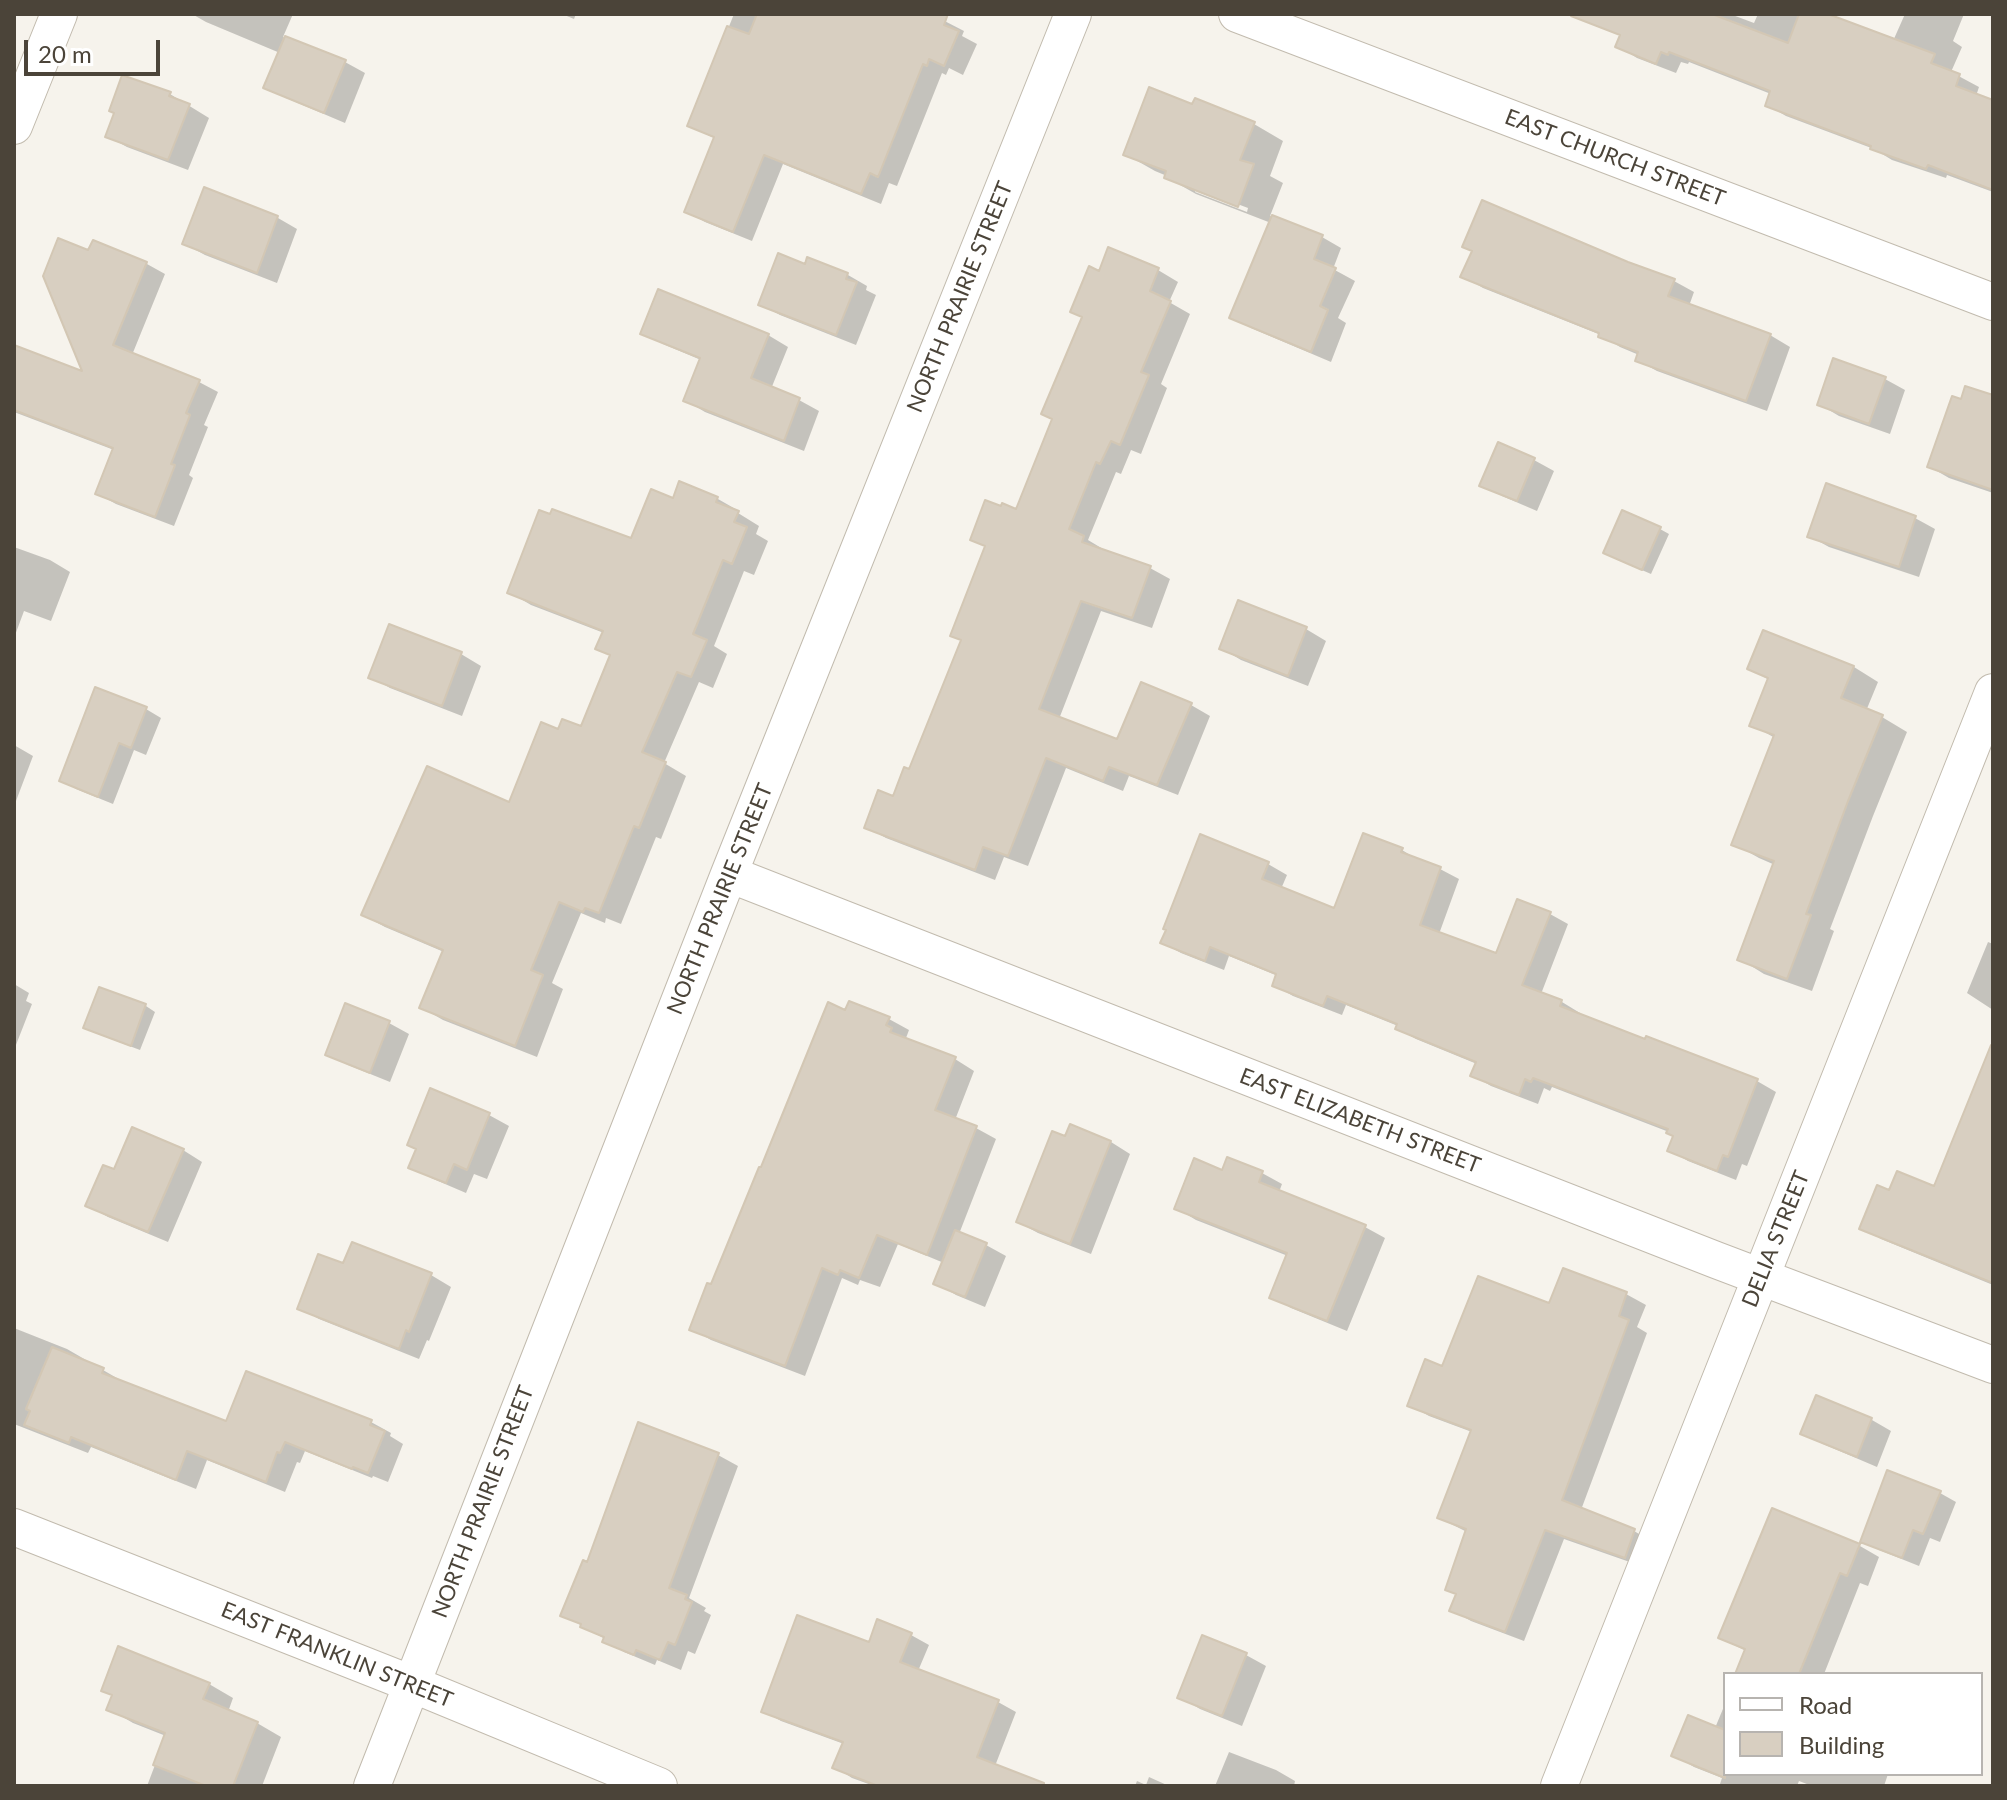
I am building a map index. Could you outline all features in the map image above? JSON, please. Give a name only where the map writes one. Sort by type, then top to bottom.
[{"type":"street","points":[[14,126],[59,14]]},
{"type":"street","name":"NORTH PRAIRIE STREET","points":[[372,1786],[729,874],[1073,14]]},
{"type":"street","name":"EAST CHURCH STREET","points":[[1237,14],[1993,302]]},
{"type":"street","name":"DELIA STREET","points":[[1559,1786],[1993,692]]},
{"type":"street","name":"EAST ELIZABETH STREET","points":[[729,874],[1760,1278],[1993,1365]]},
{"type":"street","name":"EAST FRANKLIN STREET","points":[[14,1527],[412,1684],[659,1786]]},
{"type":"building","points":[[757,14],[948,14],[944,25],[959,31],[944,66],[929,59],[927,66],[923,64],[878,177],[870,173],[861,194],[764,155],[733,232],[684,212],[714,137],[687,126],[727,26],[749,34]]},
{"type":"building","points":[[1571,14],[1712,14],[1788,43],[1799,14],[1828,14],[1935,54],[1931,63],[1960,74],[1956,86],[1993,100],[1993,190],[1928,165],[1926,169],[1870,149],[1871,146],[1765,106],[1770,91],[1669,52],[1668,55],[1661,52],[1656,64],[1615,47],[1620,35]]},
{"type":"building","points":[[285,36],[346,60],[324,113],[263,88]]},
{"type":"building","points":[[122,75],[171,92],[169,96],[190,104],[168,160],[105,137],[114,113],[109,111]]},
{"type":"building","points":[[1149,87],[1192,104],[1195,98],[1255,122],[1240,160],[1254,164],[1238,207],[1164,178],[1166,171],[1123,155]]},
{"type":"building","points":[[204,187],[278,216],[257,273],[182,244]]},
{"type":"building","points":[[1482,200],[1675,279],[1668,296],[1771,334],[1746,401],[1635,361],[1638,352],[1598,337],[1599,333],[1460,277],[1472,251],[1462,247]]},
{"type":"building","points":[[1272,215],[1323,235],[1314,259],[1336,268],[1320,306],[1328,310],[1311,352],[1229,318]]},
{"type":"building","points":[[58,238],[88,250],[93,240],[147,262],[113,345],[200,380],[186,413],[190,415],[155,517],[95,494],[113,448],[14,410],[14,345],[82,371],[43,276]]},
{"type":"building","points":[[1108,247],[1159,268],[1150,291],[1171,301],[1141,372],[1149,375],[1120,445],[1111,441],[1100,464],[1096,462],[1069,529],[1084,536],[1082,542],[1151,566],[1132,618],[1081,601],[1039,709],[1117,739],[1141,682],[1192,703],[1157,785],[1109,767],[1103,781],[1046,758],[1008,856],[983,847],[975,870],[864,828],[878,790],[893,796],[904,767],[909,769],[961,640],[950,636],[985,546],[970,540],[985,500],[1016,509],[1052,419],[1041,414],[1082,317],[1070,312],[1089,266],[1099,271]]},
{"type":"building","points":[[778,253],[805,264],[807,257],[848,273],[846,279],[857,282],[836,335],[758,305]]},
{"type":"building","points":[[658,289],[769,334],[751,378],[800,398],[784,441],[683,401],[700,358],[640,334]]},
{"type":"building","points":[[1833,358],[1886,377],[1869,424],[1817,405]]},
{"type":"building","points":[[1965,386],[1993,395],[1993,490],[1927,467],[1952,396],[1961,399]]},
{"type":"building","points":[[1498,442],[1535,458],[1517,501],[1479,486]]},
{"type":"building","points":[[679,481],[718,497],[716,502],[739,511],[734,522],[747,527],[732,564],[723,560],[693,634],[707,640],[691,677],[677,672],[642,752],[666,762],[639,828],[634,826],[599,913],[585,908],[583,912],[559,902],[531,970],[543,975],[515,1046],[419,1008],[443,950],[361,915],[427,766],[509,802],[541,722],[558,729],[562,719],[581,726],[610,655],[595,649],[603,631],[507,593],[539,510],[550,514],[552,509],[631,538],[651,489],[673,498]]},
{"type":"building","points":[[1826,483],[1916,516],[1899,567],[1807,537]]},
{"type":"building","points":[[1622,510],[1661,527],[1642,570],[1603,553]]},
{"type":"building","points":[[1238,600],[1307,627],[1288,676],[1219,649]]},
{"type":"building","points":[[389,624],[462,652],[442,706],[368,678]]},
{"type":"building","points":[[1763,630],[1854,666],[1841,698],[1883,715],[1806,914],[1811,915],[1787,979],[1737,960],[1774,861],[1731,845],[1774,735],[1749,726],[1768,678],[1747,669]]},
{"type":"building","points":[[95,687],[147,707],[131,748],[119,743],[98,797],[59,781]]},
{"type":"building","points":[[1363,833],[1441,867],[1420,925],[1496,953],[1517,899],[1551,912],[1522,985],[1562,1000],[1560,1006],[1758,1079],[1728,1157],[1723,1155],[1717,1171],[1667,1151],[1673,1136],[1666,1133],[1668,1129],[1533,1078],[1531,1082],[1525,1079],[1519,1095],[1470,1076],[1476,1062],[1395,1029],[1397,1024],[1327,996],[1323,1006],[1272,986],[1276,974],[1210,947],[1205,961],[1160,943],[1200,834],[1269,862],[1262,879],[1334,908]]},
{"type":"building","points":[[99,987],[146,1004],[131,1046],[83,1028]]},
{"type":"building","points":[[849,1001],[890,1017],[886,1025],[892,1028],[890,1032],[956,1057],[935,1110],[977,1126],[927,1255],[877,1235],[859,1278],[840,1270],[838,1275],[822,1268],[785,1366],[689,1330],[707,1283],[711,1284],[761,1167],[828,1002],[845,1010]]},
{"type":"building","points":[[345,1003],[390,1021],[370,1073],[325,1055]]},
{"type":"building","points":[[1991,1045],[1993,1283],[1859,1229],[1877,1185],[1889,1190],[1897,1171],[1934,1186]]},
{"type":"building","points":[[430,1088],[490,1113],[467,1170],[454,1164],[446,1183],[408,1168],[416,1149],[407,1145]]},
{"type":"building","points":[[1070,1124],[1111,1141],[1070,1244],[1016,1222],[1052,1131],[1065,1136]]},
{"type":"building","points":[[132,1127],[184,1149],[148,1232],[85,1206],[103,1165],[114,1169]]},
{"type":"building","points":[[1227,1157],[1263,1171],[1259,1182],[1366,1225],[1327,1321],[1269,1298],[1287,1253],[1174,1209],[1194,1158],[1222,1170]]},
{"type":"building","points":[[955,1230],[987,1243],[965,1297],[933,1284]]},
{"type":"building","points":[[352,1242],[432,1273],[409,1332],[406,1330],[399,1349],[297,1309],[318,1254],[343,1263]]},
{"type":"building","points":[[1563,1268],[1627,1292],[1619,1316],[1629,1320],[1562,1500],[1635,1529],[1625,1558],[1545,1530],[1505,1632],[1449,1611],[1456,1594],[1445,1590],[1466,1529],[1437,1518],[1471,1430],[1407,1406],[1425,1359],[1442,1366],[1478,1276],[1549,1303]]},
{"type":"building","points":[[52,1347],[104,1368],[102,1373],[226,1421],[246,1371],[372,1420],[370,1425],[385,1431],[368,1473],[285,1442],[280,1453],[277,1452],[266,1482],[187,1451],[176,1480],[71,1437],[69,1443],[24,1425],[30,1411],[26,1409]]},
{"type":"building","points":[[1816,1395],[1872,1418],[1857,1457],[1800,1434]]},
{"type":"building","points":[[638,1422],[719,1453],[669,1588],[687,1595],[685,1599],[692,1602],[675,1645],[668,1642],[660,1660],[636,1650],[634,1655],[602,1642],[604,1637],[560,1616],[583,1560],[587,1562]]},
{"type":"building","points":[[1887,1470],[1941,1491],[1923,1534],[1913,1530],[1902,1558],[1860,1542]]},
{"type":"building","points":[[1772,1508],[1860,1544],[1847,1576],[1840,1573],[1800,1672],[1736,1672],[1745,1649],[1718,1638]]},
{"type":"building","points":[[797,1615],[869,1642],[877,1619],[912,1633],[900,1662],[999,1700],[977,1757],[1044,1783],[1044,1786],[878,1786],[832,1768],[843,1742],[761,1712]]},
{"type":"building","points":[[1202,1635],[1247,1653],[1222,1716],[1177,1698]]},
{"type":"building","points":[[118,1646],[210,1683],[203,1699],[258,1722],[233,1786],[206,1786],[153,1765],[165,1733],[106,1710],[112,1695],[101,1691]]},
{"type":"building","points":[[1688,1715],[1723,1729],[1725,1778],[1671,1756]]}]
